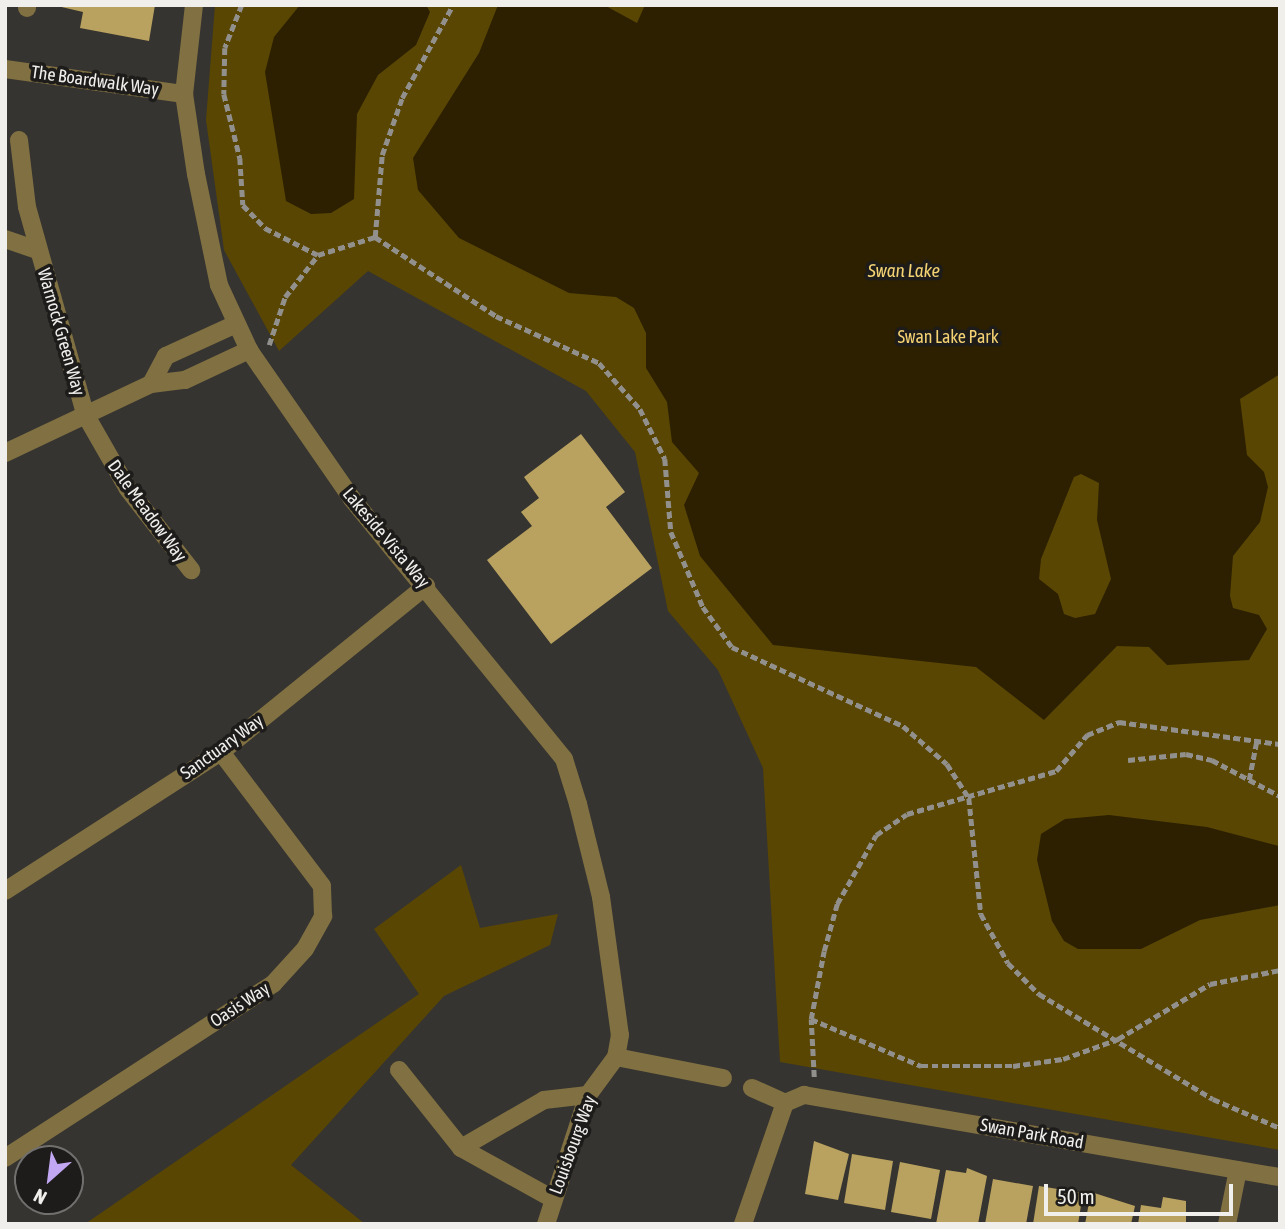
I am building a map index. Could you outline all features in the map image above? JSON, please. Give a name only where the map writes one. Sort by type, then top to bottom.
[{"type":"street","name":"Lakeside Vista Way","points":[[194,5],[184,94],[207,237],[236,324],[248,350],[320,457],[564,759],[610,947],[620,1035],[616,1057]]},
{"type":"street","name":"The Boardwalk Way","points":[[5,69],[184,94]]},
{"type":"street","name":"Warnock Green Way","points":[[15,152],[37,250],[85,414]]},
{"type":"street","name":"Warnock Green Way","points":[[5,239],[37,250]]},
{"type":"street","points":[[151,384],[166,356],[236,324]]},
{"type":"street","points":[[5,453],[151,384],[185,380],[248,350]]},
{"type":"street","name":"Dale Meadow Way","points":[[85,414],[128,489],[191,570]]},
{"type":"street","name":"Sanctuary Way","points":[[5,891],[221,752],[426,586]]},
{"type":"street","name":"Oasis Way","points":[[5,1158],[273,984],[305,949],[323,916],[321,886],[221,752]]},
{"type":"street","points":[[616,1057],[723,1078]]},
{"type":"street","name":"Louisbourg Way","points":[[546,1224],[588,1095],[616,1057]]},
{"type":"street","points":[[399,1070],[461,1148],[553,1199]]},
{"type":"street","points":[[743,1224],[785,1103],[752,1088]]},
{"type":"street","points":[[461,1148],[544,1100],[588,1095]]},
{"type":"street","name":"Swan Park Road","points":[[785,1103],[812,1097],[1280,1177]]},
{"type":"street","points":[[1227,1224],[1238,1170]]},
{"type":"path","points":[[242,5],[225,48],[224,94],[240,158],[243,205],[265,228],[318,255]]},
{"type":"path","points":[[375,237],[382,155],[402,98],[453,5]]},
{"type":"path","points":[[261,369],[285,296],[318,255],[375,237]]},
{"type":"path","points":[[375,237],[496,316],[600,363],[640,409],[665,459],[671,532],[703,607],[732,647],[903,726],[947,764],[969,798],[981,914],[1008,963],[1039,994],[1118,1039],[1213,1099],[1280,1128]]},
{"type":"path","points":[[812,1097],[811,1019],[837,904],[876,835],[907,814],[1056,771],[1087,735],[1119,722],[1256,743],[1280,744]]},
{"type":"path","points":[[1250,780],[1256,743]]},
{"type":"path","points":[[1128,760],[1186,754],[1250,780],[1280,796]]},
{"type":"path","points":[[811,1019],[921,1066],[1013,1066],[1063,1059],[1118,1039],[1210,984],[1280,970]]},
{"type":"green space","name":"Swan Lake Park","points":[[215,5],[1280,5],[1280,1150],[780,1062],[763,768],[718,670],[668,611],[635,452],[586,391],[368,271],[279,351],[224,250],[206,120]]},
{"type":"green space","points":[[461,865],[480,928],[558,914],[550,945],[444,996],[291,1165],[365,1224],[85,1224],[419,994],[374,929]]},
{"type":"water","points":[[300,5],[426,5],[430,12],[416,45],[378,75],[357,114],[354,199],[331,213],[311,214],[286,201],[265,72],[274,37]]},
{"type":"water","name":"Swan Lake","points":[[498,5],[604,5],[637,23],[645,5],[1280,5],[1280,374],[1240,399],[1247,455],[1264,472],[1268,487],[1260,522],[1233,556],[1230,596],[1233,608],[1259,615],[1267,629],[1249,660],[1167,665],[1149,647],[1117,646],[1044,720],[976,667],[773,645],[700,556],[684,505],[699,473],[672,442],[667,402],[646,368],[646,333],[634,308],[616,297],[569,293],[459,238],[418,190],[413,158],[479,53]],"holes":[[[1081,474],[1099,483],[1097,520],[1111,579],[1095,614],[1075,618],[1064,614],[1058,594],[1039,579],[1041,559],[1074,477]]]},
{"type":"water","points":[[1109,815],[1207,827],[1279,846],[1280,905],[1200,920],[1141,949],[1078,949],[1064,941],[1052,921],[1037,860],[1041,834],[1065,819]]},
{"type":"building","points":[[53,5],[155,5],[149,41],[80,28],[83,12]]},
{"type":"building","points":[[581,434],[625,492],[606,507],[652,568],[551,644],[487,560],[532,526],[521,512],[539,498],[524,477]]},
{"type":"building","points":[[814,1141],[849,1154],[838,1200],[805,1194]]},
{"type":"building","points":[[852,1154],[893,1161],[885,1210],[844,1203]]},
{"type":"building","points":[[900,1162],[940,1170],[931,1219],[891,1212]]},
{"type":"building","points":[[967,1168],[987,1176],[978,1224],[936,1224],[946,1170],[966,1173]]},
{"type":"building","points":[[993,1179],[1033,1186],[1026,1224],[985,1224]]},
{"type":"building","points":[[1039,1186],[1083,1193],[1078,1224],[1033,1224]]},
{"type":"building","points":[[1091,1192],[1135,1206],[1131,1224],[1085,1224]]},
{"type":"building","points":[[1163,1197],[1186,1201],[1186,1224],[1138,1224],[1141,1205],[1161,1208]]}]
